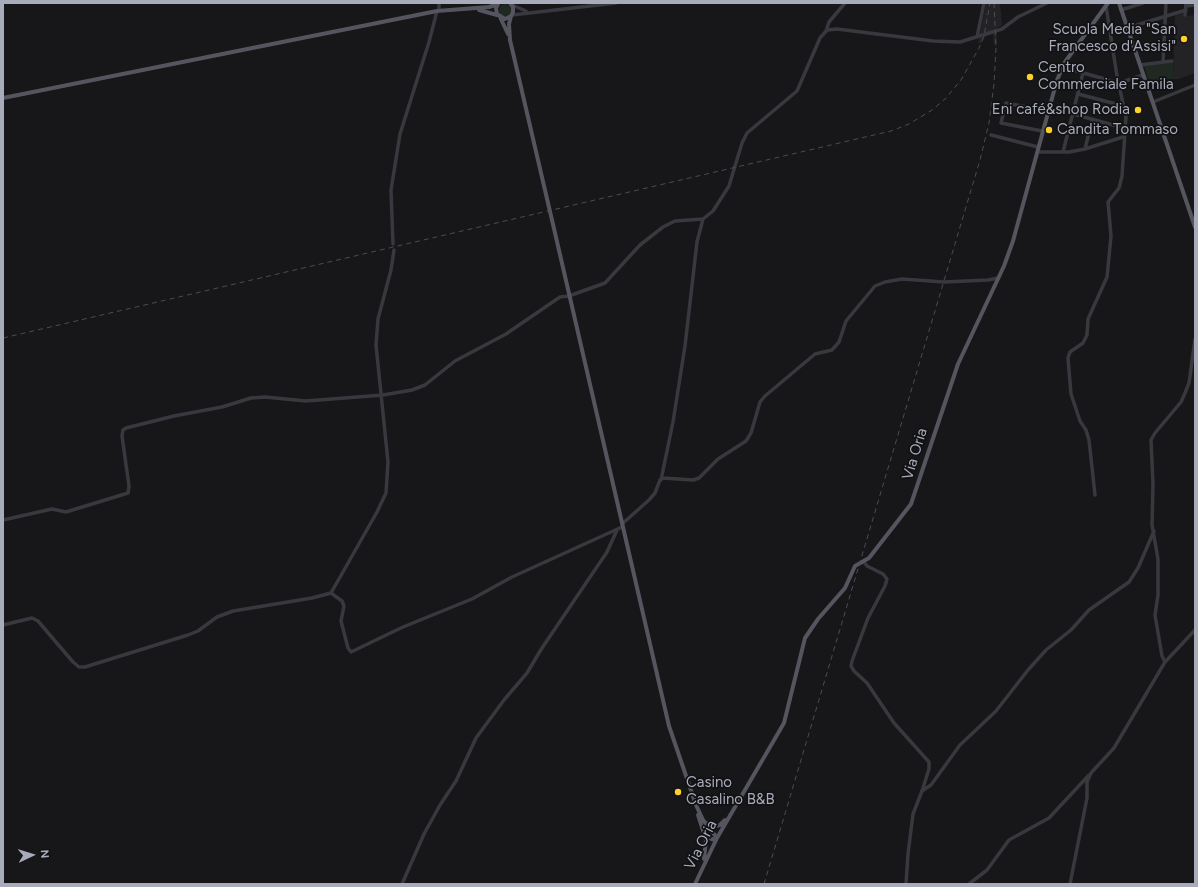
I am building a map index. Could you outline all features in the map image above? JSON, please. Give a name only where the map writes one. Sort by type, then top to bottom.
[{"type":"main road","points":[[1119,3],[1195,227]]},
{"type":"main road","points":[[3,98],[438,11],[473,9],[499,4]]},
{"type":"main road","points":[[499,4],[496,10],[510,40]]},
{"type":"main road","points":[[510,4],[513,10],[509,24],[510,40],[669,726],[704,832],[706,846],[704,863]]},
{"type":"main road","name":"Via Oria","points":[[695,884],[716,839],[784,723],[806,638],[818,619],[848,584],[855,566],[864,562],[879,546],[911,504],[958,364],[998,278],[1013,240],[1055,84],[1062,67],[1107,4]]},
{"type":"main road","points":[[473,9],[505,19],[511,16]]},
{"type":"main road","points":[[686,781],[703,820],[716,839]]},
{"type":"main road","points":[[703,820],[709,825],[714,826],[720,825],[730,816]]},
{"type":"main road","points":[[704,832],[709,838],[716,839]]},
{"type":"street","points":[[393,244],[391,190],[400,134],[429,42],[439,3]]},
{"type":"street","points":[[511,16],[531,12],[556,11],[616,3]]},
{"type":"street","points":[[402,884],[424,834],[440,805],[456,781],[476,738],[527,673],[542,648],[607,552],[617,530],[650,500],[655,493],[660,480],[673,422],[684,354],[697,242],[703,219],[716,207],[727,189],[747,132],[797,91],[820,38],[826,31],[829,22],[845,3]]},
{"type":"street","points":[[977,37],[984,3]]},
{"type":"street","points":[[826,31],[834,29],[942,42],[960,42],[1002,29],[1018,17],[1047,3]]},
{"type":"street","points":[[1121,10],[1143,3]]},
{"type":"street","points":[[1164,62],[1166,3]]},
{"type":"street","points":[[510,4],[531,12]]},
{"type":"street","points":[[1095,495],[1089,440],[1071,394],[1068,358],[1070,352],[1083,343],[1087,335],[1088,320],[1107,277],[1111,236],[1108,202],[1114,196],[1121,182],[1123,137],[1126,124],[1107,4]]},
{"type":"street","points":[[1127,28],[1186,6],[1195,5]]},
{"type":"street","points":[[1185,15],[1186,6]]},
{"type":"street","points":[[1140,65],[1172,60]]},
{"type":"street","points":[[1062,67],[1119,84],[1144,75]]},
{"type":"street","points":[[1063,152],[1083,73]]},
{"type":"street","points":[[1153,102],[1195,85]]},
{"type":"street","points":[[1078,94],[1124,106]]},
{"type":"street","points":[[1042,131],[1001,123],[1006,103],[1048,111]]},
{"type":"street","points":[[1072,114],[1124,128]]},
{"type":"street","points":[[1085,150],[1092,120]]},
{"type":"street","points":[[991,134],[1038,147]]},
{"type":"street","points":[[1037,152],[1085,150],[1123,137]]},
{"type":"street","points":[[3,520],[52,509],[66,512],[128,493],[129,486],[122,436],[123,430],[126,428],[174,416],[222,407],[250,398],[265,396],[306,401],[383,395],[412,390],[425,385],[455,361],[506,334],[560,297],[569,296],[605,283],[640,245],[669,224],[675,221],[703,219]]},
{"type":"street","points":[[3,625],[32,618],[38,621],[79,667],[198,632],[217,617],[233,611],[312,598],[331,593],[377,512],[386,493],[388,462],[383,395],[376,345],[378,319],[392,270],[394,250]]},
{"type":"street","points":[[660,480],[663,478],[693,480],[699,478],[718,459],[746,441],[751,433],[760,402],[765,396],[815,354],[832,350],[839,342],[846,321],[875,286],[885,282],[902,279],[952,281],[988,280],[998,278]]},
{"type":"street","points":[[1165,662],[1162,656],[1155,615],[1158,596],[1158,559],[1152,525],[1153,484],[1151,440],[1181,402],[1185,393],[1189,383],[1195,339]]},
{"type":"street","points":[[331,593],[342,601],[344,606],[341,621],[348,648],[351,652],[403,627],[472,599],[512,577],[617,530]]},
{"type":"street","points":[[922,791],[931,785],[960,745],[996,711],[1028,670],[1046,650],[1071,630],[1089,610],[1129,582],[1148,546],[1154,531]]},
{"type":"street","points":[[864,562],[867,566],[883,574],[887,579],[885,586],[868,618],[851,666],[854,671],[867,683],[894,723],[929,762],[929,769],[913,814],[906,884]]},
{"type":"street","points":[[970,884],[987,870],[1009,840],[1049,818],[1114,748],[1165,662],[1195,630]]},
{"type":"street","points":[[1070,884],[1087,798],[1087,782],[1091,772]]},
{"type":"shaded area","points":[[986,3],[1000,3],[1002,25],[997,28],[997,45],[994,46],[993,34],[985,37],[982,43],[978,43]]},
{"type":"shaded area","points":[[503,4],[507,4],[511,10],[507,16],[503,16],[499,12],[499,8]]},
{"type":"shaded area","name":"Scuola Media \"San Francesco d'Assisi\"","points":[[1183,13],[1184,16],[1195,15],[1195,73],[1179,79],[1173,79],[1175,15]]},
{"type":"shaded area","points":[[1173,62],[1173,79],[1149,81],[1144,66]]},
{"type":"railway","points":[[3,338],[891,131],[909,124],[932,110],[945,99],[961,80],[984,36],[990,3]]},
{"type":"railway","points":[[764,884],[980,160],[989,123],[994,84],[996,48],[994,3]]},
{"type":"place","name":"Scuola Media \"San Francesco d'Assisi\"","points":[[1184,39]]},
{"type":"place","name":"Centro Commerciale Famila","points":[[1030,77]]},
{"type":"place","name":"Eni café&shop Rodia","points":[[1138,110]]},
{"type":"place","name":"Candita Tommaso","points":[[1049,130]]},
{"type":"place","name":"Casino Casalino B&B","points":[[678,792]]}]
